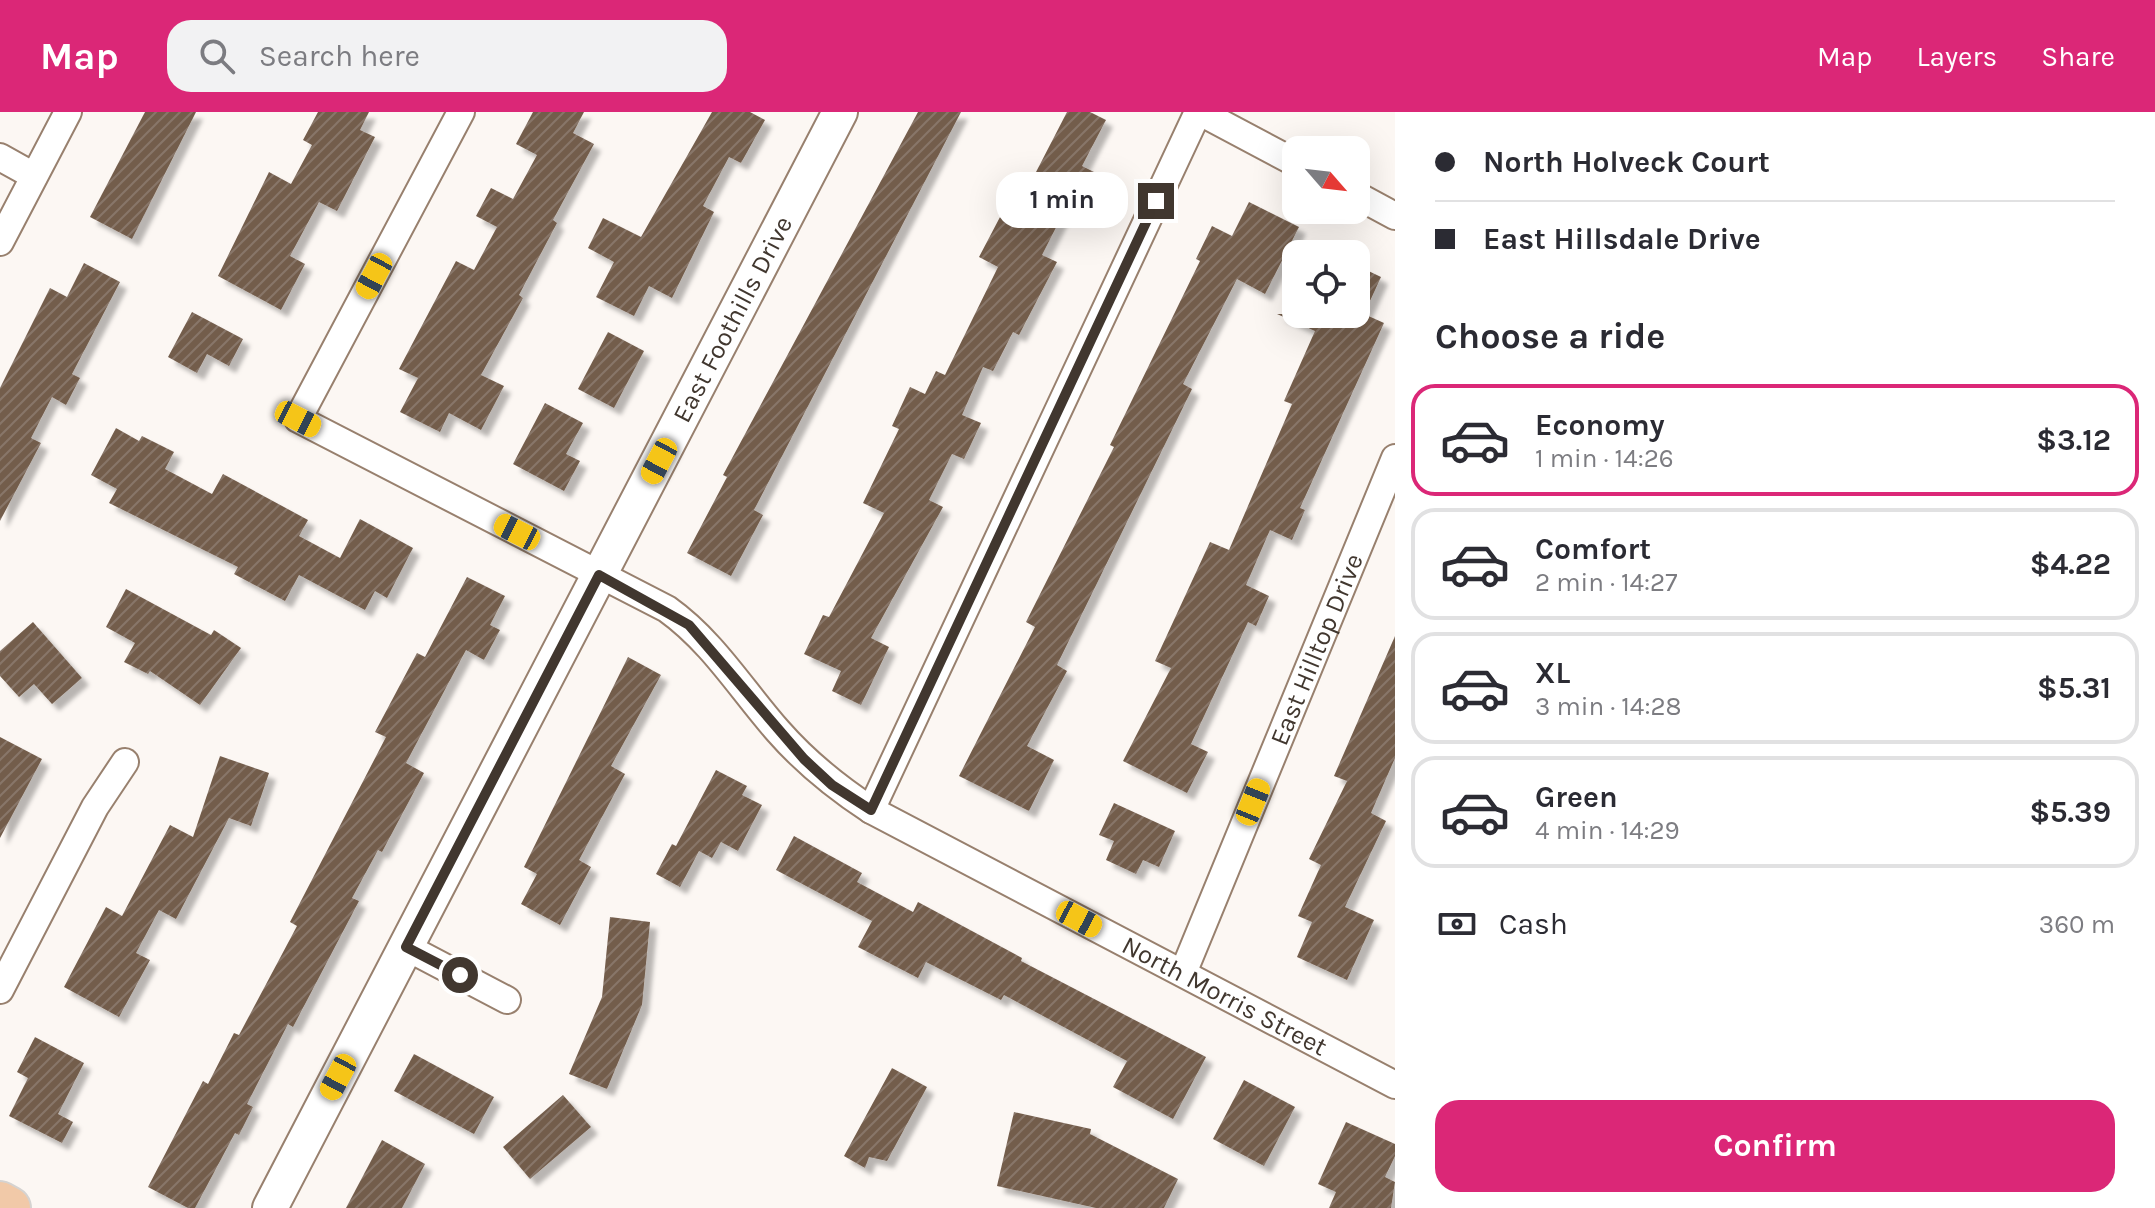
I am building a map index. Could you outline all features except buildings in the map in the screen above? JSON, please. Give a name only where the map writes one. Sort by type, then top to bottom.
[{"type":"main road","points":[[0,1203],[9,1208]]},
{"type":"street","points":[[0,242],[68,112]]},
{"type":"street","name":"North Morris Street","points":[[461,112],[298,419],[689,625],[804,759],[832,785],[871,810],[1395,1085]]},
{"type":"street","name":"East Foothills Drive","points":[[270,1208],[840,112]]},
{"type":"street","points":[[871,810],[1199,112],[1282,156]]},
{"type":"street","points":[[0,157],[34,176]]},
{"type":"street","points":[[1370,203],[1395,216]]},
{"type":"street","name":"East Hilltop Drive","points":[[1183,973],[1395,458]]},
{"type":"street","points":[[0,990],[95,807],[125,762]]},
{"type":"street","points":[[406,947],[507,1000]]},
{"type":"route","points":[[460,975],[406,947],[599,575],[667,609],[689,625],[804,759],[832,785],[871,810],[1156,201]]}]
